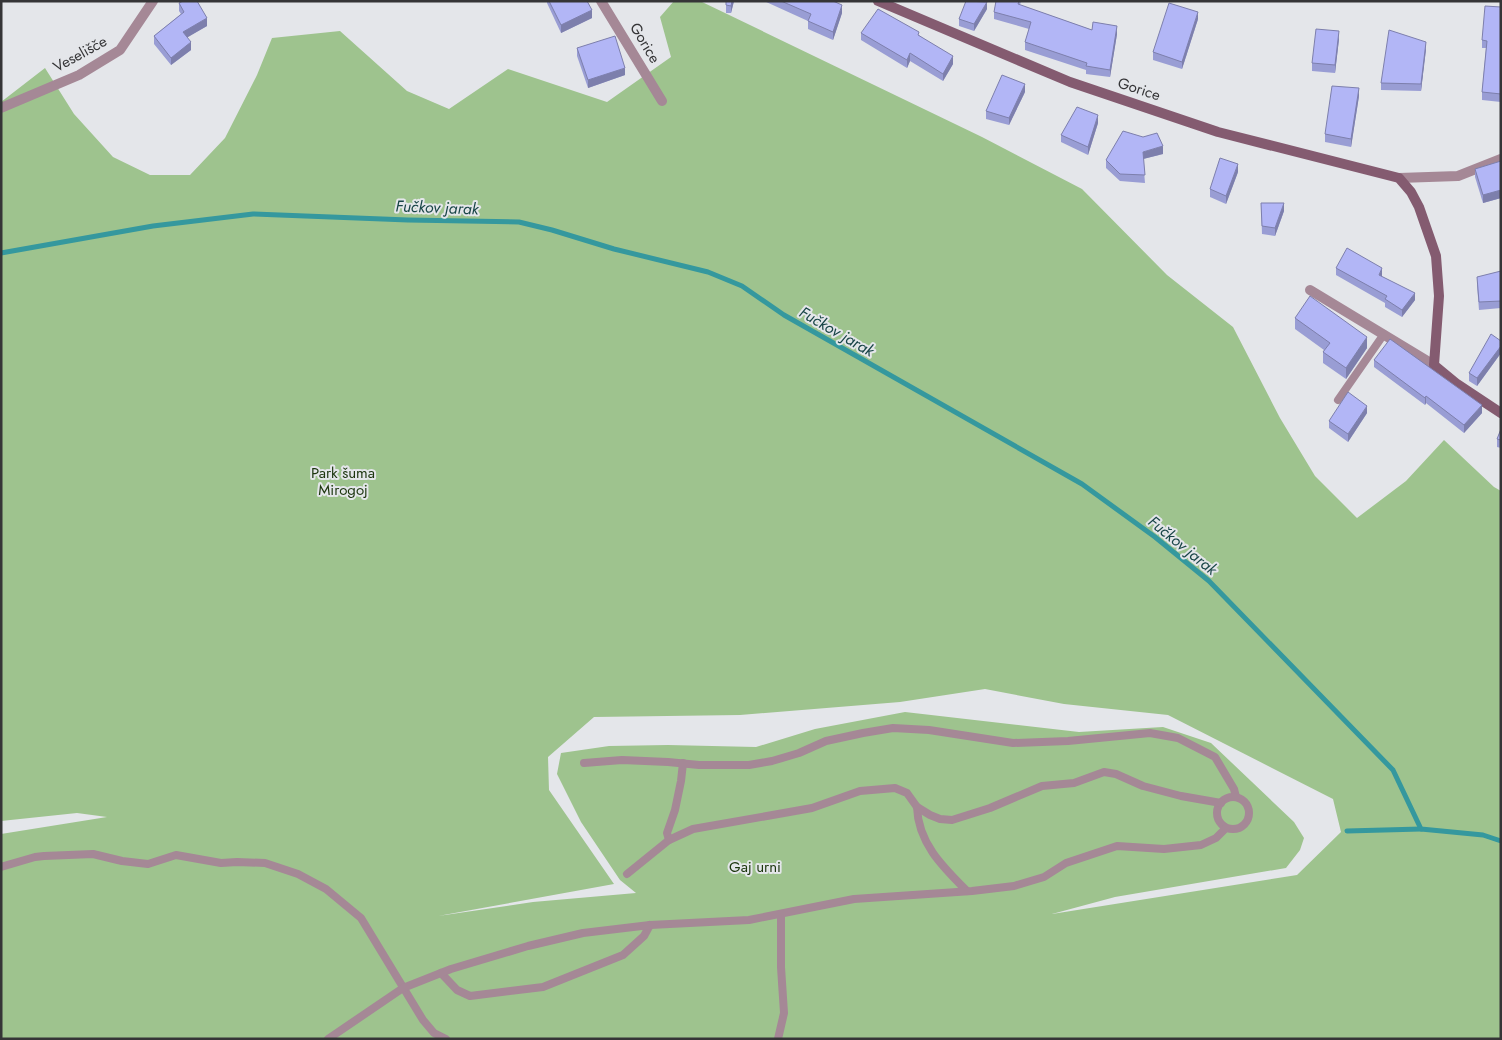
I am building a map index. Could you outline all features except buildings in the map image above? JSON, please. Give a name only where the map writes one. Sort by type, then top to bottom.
[{"type":"street","name":"Veselišče","points":[[1,108],[79,75],[120,50],[153,1]]},
{"type":"street","name":"Gorice","points":[[601,1],[662,101]]},
{"type":"street","name":"Gorice","points":[[878,1],[1070,82],[1218,132],[1399,178],[1458,176],[1501,159]]},
{"type":"street","points":[[1399,178],[1411,192],[1419,207],[1436,256],[1439,296],[1434,365]]},
{"type":"street","points":[[1310,290],[1434,365],[1457,384],[1501,412]]},
{"type":"lane","points":[[1338,400],[1384,334]]},
{"type":"lane","points":[[584,763],[622,760],[728,766],[749,765],[799,753],[826,741],[893,728],[929,730],[1013,744],[1150,733],[1178,738],[1215,758],[1231,783],[1236,797]]},
{"type":"lane","points":[[669,840],[667,833],[677,800],[683,763]]},
{"type":"lane","points":[[627,874],[669,840],[692,829],[812,808],[860,791],[895,788],[907,793],[917,807],[940,819],[952,820],[990,808],[1042,786],[1074,783],[1104,772],[1116,774],[1143,786],[1181,796],[1221,803]]},
{"type":"lane","points":[[1236,797],[1244,801],[1249,816],[1245,824],[1237,829],[1226,828],[1217,818],[1217,810],[1227,798],[1236,797]]},
{"type":"lane","points":[[917,807],[924,839],[934,856],[967,891]]},
{"type":"lane","points":[[328,1039],[402,988],[441,973],[528,946],[583,933],[650,925],[749,920],[854,899],[1014,886],[1044,877],[1066,863],[1118,846],[1164,849],[1201,845],[1216,838],[1226,828]]},
{"type":"lane","points":[[1,867],[35,856],[93,854],[122,861],[148,864],[176,856],[221,863],[265,863],[298,874],[326,889],[361,918],[377,942],[402,988],[428,1027],[434,1033],[446,1039]]},
{"type":"lane","points":[[778,1039],[784,1013],[781,967],[781,914]]},
{"type":"lane","points":[[441,973],[457,990],[470,996],[543,987],[623,955],[644,936],[650,925]]},
{"type":"green space","name":"Park šuma Mirogoj","points":[[674,1],[700,1],[982,137],[1082,189],[1167,275],[1233,327],[1280,418],[1315,476],[1357,518],[1406,481],[1444,440],[1494,487],[1501,491],[1501,1039],[1,1039],[1,834],[107,817],[77,813],[1,821],[1,102],[45,68],[74,114],[113,157],[150,175],[190,175],[225,138],[257,75],[272,38],[340,31],[407,91],[449,109],[508,69],[607,102],[671,57],[660,17]],"holes":[[[985,689],[1064,704],[1168,715],[1333,799],[1341,832],[1297,875],[1052,914],[1115,897],[1286,868],[1300,850],[1304,838],[1294,822],[1211,743],[1163,727],[1079,732],[905,712],[815,729],[756,747],[609,746],[561,753],[557,774],[581,822],[620,880],[636,893],[533,902],[438,916],[614,884],[549,790],[548,757],[594,717],[740,715],[900,702]]]},
{"type":"waterway","name":"Fučkov jarak","points":[[1,253],[153,226],[253,214],[519,222],[614,249],[708,272],[742,286],[784,315],[1082,484],[1155,537],[1209,581],[1393,770],[1421,829],[1483,835],[1501,841]]},
{"type":"waterway","points":[[1347,831],[1421,829]]},
{"type":"park label","name":"Gaj urni","points":[[755,867]]}]
